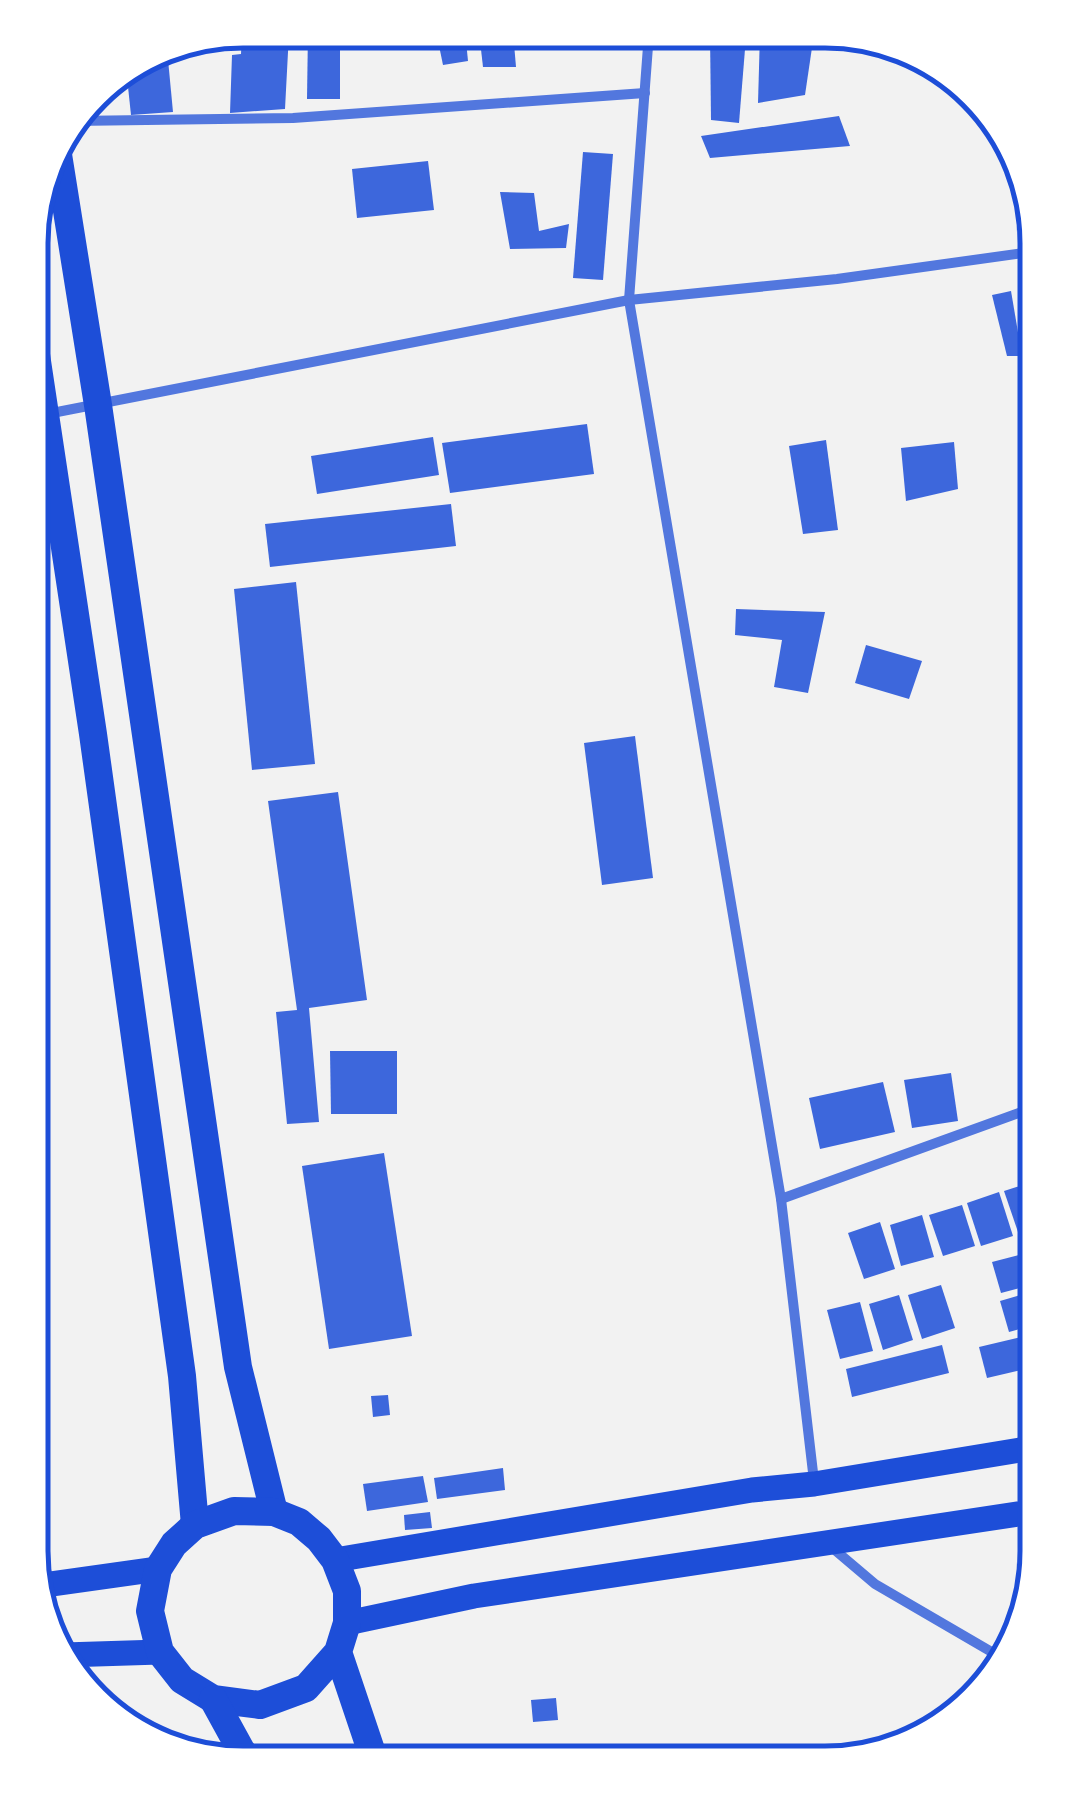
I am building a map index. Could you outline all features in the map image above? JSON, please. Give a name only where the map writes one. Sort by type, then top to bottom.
[{"type":"highway","points":[[61,172],[238,1367],[274,1512]]},
{"type":"highway","points":[[48,478],[93,734],[182,1376],[195,1524]]},
{"type":"highway","points":[[234,1510],[274,1512],[299,1522],[335,1560],[346,1591],[347,1623],[338,1652],[306,1688],[260,1705],[213,1699],[182,1680],[160,1652],[150,1611],[158,1568],[174,1544],[195,1524],[234,1510]]},
{"type":"highway","points":[[338,1652],[370,1746]]},
{"type":"highway","points":[[213,1699],[239,1746]]},
{"type":"main road","points":[[335,1560],[1020,1450]]},
{"type":"main road","points":[[347,1623],[474,1596],[1020,1514]]},
{"type":"main road","points":[[50,1584],[158,1568]]},
{"type":"main road","points":[[78,1655],[160,1652]]},
{"type":"street","points":[[648,48],[629,300],[781,1200],[814,1484]]},
{"type":"street","points":[[91,121],[292,118],[645,93]]},
{"type":"street","points":[[48,414],[629,300],[837,279],[1021,253]]},
{"type":"street","points":[[781,1200],[1020,1112]]},
{"type":"street","points":[[825,1542],[875,1584],[992,1652]]},
{"type":"building","points":[[241,48],[288,48],[285,109],[230,113],[232,55],[241,54]]},
{"type":"building","points":[[308,48],[340,48],[340,99],[307,99]]},
{"type":"building","points":[[440,48],[467,48],[468,61],[443,65]]},
{"type":"building","points":[[481,48],[514,48],[516,67],[483,67]]},
{"type":"building","points":[[710,48],[745,48],[739,123],[711,120]]},
{"type":"building","points":[[760,48],[812,48],[805,95],[758,103]]},
{"type":"building","points":[[168,62],[173,112],[131,115],[128,85]]},
{"type":"building","points":[[839,116],[850,146],[710,158],[701,136]]},
{"type":"building","points":[[583,152],[613,154],[603,280],[573,278]]},
{"type":"building","points":[[428,161],[434,210],[357,218],[352,169]]},
{"type":"building","points":[[500,192],[534,193],[539,231],[569,224],[566,248],[510,249]]},
{"type":"building","points":[[1011,291],[1021,356],[1007,356],[992,295]]},
{"type":"building","points":[[587,424],[594,474],[450,493],[442,443]]},
{"type":"building","points":[[433,437],[439,475],[317,494],[311,456]]},
{"type":"building","points":[[826,440],[838,530],[803,534],[789,446]]},
{"type":"building","points":[[954,442],[958,489],[906,501],[901,448]]},
{"type":"building","points":[[451,504],[456,546],[270,567],[265,524]]},
{"type":"building","points":[[296,582],[315,764],[252,770],[234,589]]},
{"type":"building","points":[[736,609],[825,612],[808,693],[774,687],[782,640],[735,635]]},
{"type":"building","points":[[866,645],[922,661],[909,699],[855,683]]},
{"type":"building","points":[[635,736],[653,878],[602,885],[584,743]]},
{"type":"building","points":[[338,792],[367,1000],[309,1008],[319,1122],[287,1124],[276,1012],[297,1010],[268,801]]},
{"type":"building","points":[[330,1051],[397,1051],[397,1114],[331,1114]]},
{"type":"building","points":[[951,1073],[958,1121],[912,1128],[904,1080]]},
{"type":"building","points":[[883,1082],[895,1132],[820,1149],[809,1098]]},
{"type":"building","points":[[384,1153],[412,1336],[329,1349],[302,1166]]},
{"type":"building","points":[[1020,1186],[1020,1235],[1019,1235],[1004,1191]]},
{"type":"building","points":[[999,1192],[1013,1236],[981,1246],[967,1203]]},
{"type":"building","points":[[962,1205],[975,1246],[943,1256],[929,1215]]},
{"type":"building","points":[[922,1215],[934,1257],[901,1266],[890,1225]]},
{"type":"building","points":[[880,1222],[895,1269],[864,1279],[848,1233]]},
{"type":"building","points":[[1020,1255],[1020,1288],[1001,1293],[992,1262]]},
{"type":"building","points":[[941,1285],[955,1328],[922,1339],[908,1295]]},
{"type":"building","points":[[899,1295],[913,1340],[883,1350],[869,1304]]},
{"type":"building","points":[[1020,1295],[1020,1329],[1009,1332],[1000,1301]]},
{"type":"building","points":[[860,1302],[873,1351],[840,1359],[827,1310]]},
{"type":"building","points":[[1020,1337],[1020,1370],[987,1378],[979,1347]]},
{"type":"building","points":[[942,1345],[949,1373],[852,1397],[846,1369]]},
{"type":"building","points":[[388,1395],[390,1415],[373,1417],[371,1396]]},
{"type":"building","points":[[503,1468],[505,1490],[437,1499],[434,1478]]},
{"type":"building","points":[[423,1476],[428,1502],[367,1511],[363,1484]]},
{"type":"building","points":[[430,1512],[432,1528],[405,1530],[404,1515]]},
{"type":"building","points":[[556,1698],[558,1720],[533,1722],[531,1700]]}]
